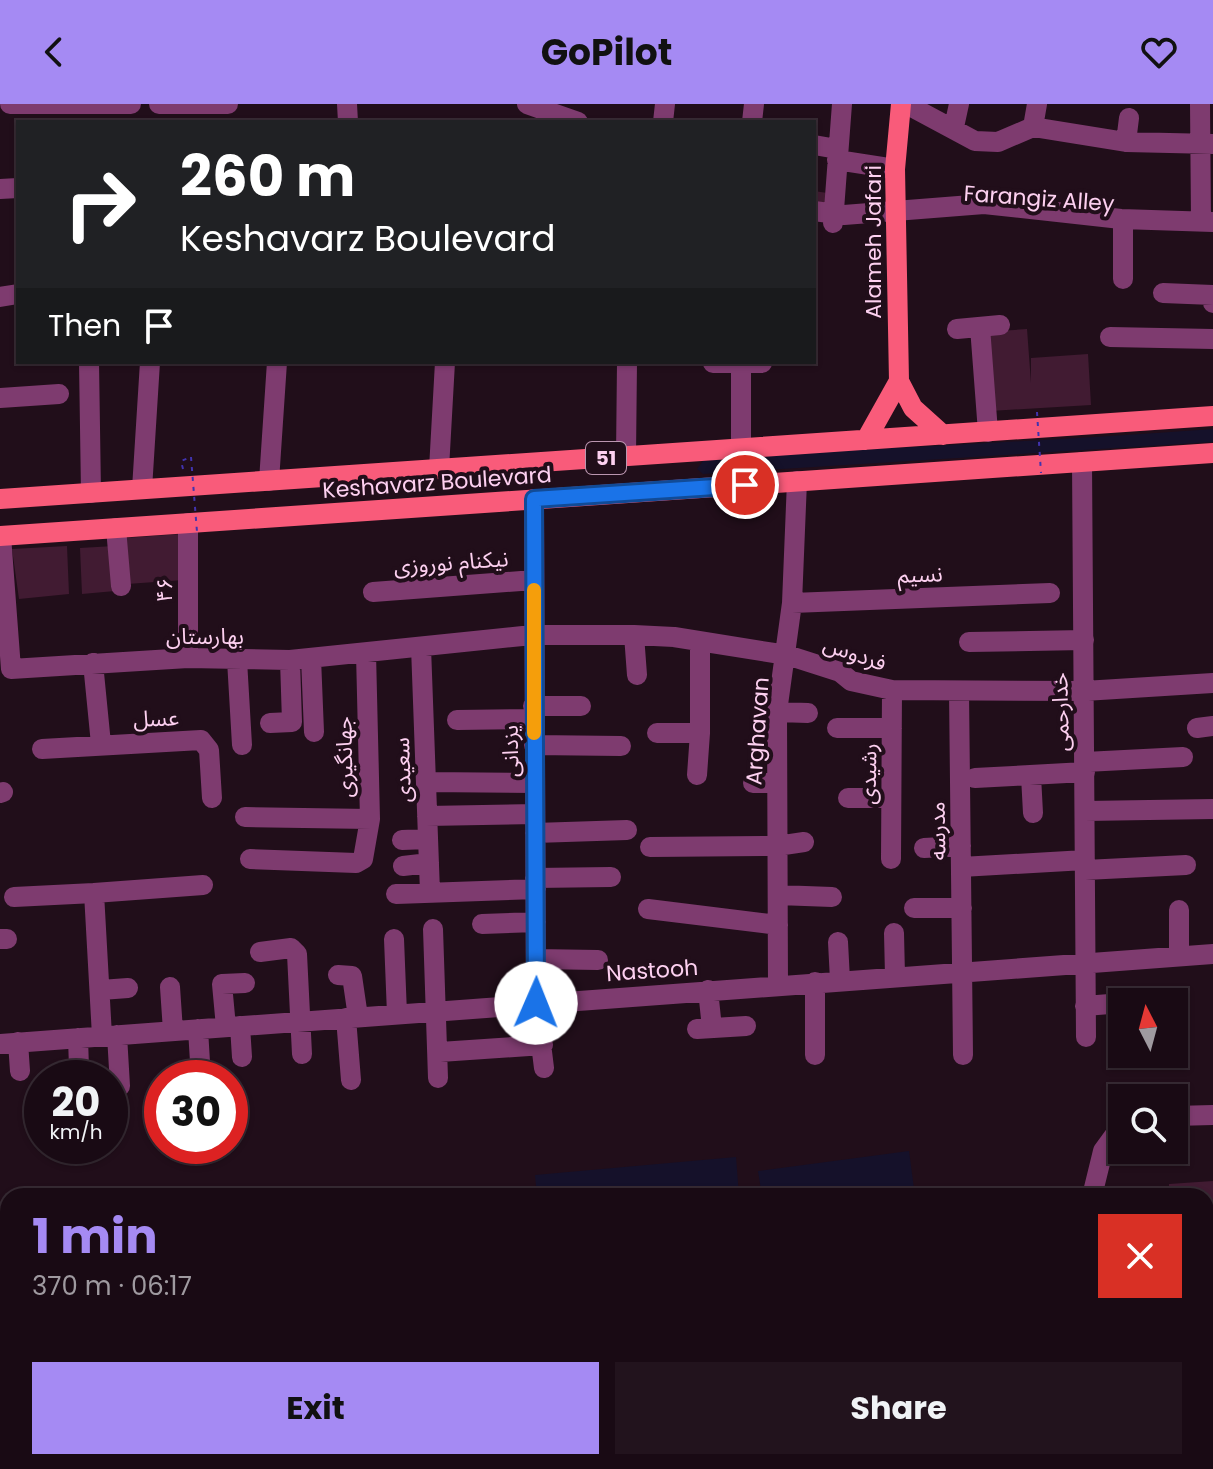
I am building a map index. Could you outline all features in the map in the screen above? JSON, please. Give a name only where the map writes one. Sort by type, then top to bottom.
[{"type":"main road","name":"Alameh Jafari","points":[[899,381],[895,169],[904,104]]},
{"type":"main road","points":[[899,381],[913,408],[943,435]]},
{"type":"main road","points":[[866,440],[899,381]]},
{"type":"main road","name":"Keshavarz Boulevard","points":[[1,498],[1213,416]]},
{"type":"main road","name":"Keshavarz Boulevard","points":[[1,536],[116,528],[192,528],[534,499],[1213,453]]},
{"type":"street","points":[[10,104],[131,104]]},
{"type":"street","points":[[159,104],[219,111]]},
{"type":"street","points":[[527,104],[572,120]]},
{"type":"street","points":[[842,104],[837,155],[824,191],[827,218],[896,216],[984,204],[1209,225],[1206,144],[1200,104]]},
{"type":"street","points":[[904,104],[954,127],[975,141],[998,142],[1033,127],[1126,142],[1206,144]]},
{"type":"street","points":[[954,127],[959,104]]},
{"type":"street","points":[[1033,127],[1037,104]]},
{"type":"street","points":[[1126,142],[1129,118]]},
{"type":"street","points":[[816,146],[837,155],[895,169]]},
{"type":"street","name":"Farangiz Alley","points":[[896,216],[962,214],[1123,228],[1209,225]]},
{"type":"street","points":[[1123,228],[1123,279]]},
{"type":"street","points":[[1163,293],[1213,295],[1213,303]]},
{"type":"street","points":[[957,329],[990,326],[988,432]]},
{"type":"street","points":[[1110,337],[1213,339]]},
{"type":"street","points":[[89,364],[91,493]]},
{"type":"street","points":[[142,489],[150,364]]},
{"type":"street","points":[[269,481],[277,364]]},
{"type":"street","points":[[439,469],[445,364]]},
{"type":"street","points":[[626,456],[627,364]]},
{"type":"street","points":[[741,364],[741,449]]},
{"type":"street","points":[[0,398],[59,394]]},
{"type":"street","name":"خدارحمی","points":[[1082,462],[1086,1037]]},
{"type":"street","name":"Arghavan","points":[[778,985],[777,712],[792,603],[797,481]]},
{"type":"street","name":"یزدانی","points":[[534,499],[532,635],[536,1003],[544,1068]]},
{"type":"street","name":"۴۶","points":[[116,528],[121,586]]},
{"type":"street","name":"۴۶","points":[[188,658],[192,528]]},
{"type":"street","name":"بهارستان","points":[[1,536],[4,635],[11,669],[188,658],[290,660],[532,635]]},
{"type":"street","name":"نیکنام نوروزی","points":[[373,592],[534,580]]},
{"type":"street","name":"نسیم","points":[[792,603],[1050,593]]},
{"type":"street","name":"فردوس","points":[[532,635],[634,635],[787,655],[840,672],[851,681],[892,690],[1084,691],[1213,683]]},
{"type":"street","points":[[634,635],[637,675]]},
{"type":"street","points":[[969,642],[1084,640]]},
{"type":"street","points":[[697,775],[700,643]]},
{"type":"street","name":"سعیدی","points":[[421,647],[430,892]]},
{"type":"street","name":"جهانگیری","points":[[250,859],[356,863],[363,859],[370,819],[366,653]]},
{"type":"street","points":[[311,658],[314,732]]},
{"type":"street","points":[[237,660],[242,745]]},
{"type":"street","points":[[270,723],[292,722],[290,660]]},
{"type":"street","points":[[42,749],[101,744],[93,663]]},
{"type":"street","name":"رشیدی","points":[[891,859],[892,690]]},
{"type":"street","name":"مدرسه","points":[[959,691],[963,1055]]},
{"type":"street","points":[[457,720],[581,706]]},
{"type":"street","points":[[777,712],[808,713]]},
{"type":"street","points":[[837,728],[892,728]]},
{"type":"street","points":[[657,733],[700,733]]},
{"type":"street","name":"عسل","points":[[101,744],[201,740],[209,750],[212,798]]},
{"type":"street","points":[[534,745],[621,746]]},
{"type":"street","points":[[975,778],[1031,776],[1183,757]]},
{"type":"street","points":[[892,764],[913,764]]},
{"type":"street","points":[[1031,776],[1033,813]]},
{"type":"street","points":[[426,782],[534,783]]},
{"type":"street","points":[[753,783],[775,783]]},
{"type":"street","points":[[848,798],[891,798]]},
{"type":"street","points":[[1085,811],[1213,809]]},
{"type":"street","points":[[427,816],[627,830]]},
{"type":"street","points":[[245,817],[370,819]]},
{"type":"street","points":[[402,840],[428,839]]},
{"type":"street","points":[[650,847],[777,846],[804,842]]},
{"type":"street","points":[[924,848],[961,857],[1085,865],[1186,865]]},
{"type":"street","points":[[403,866],[429,863]]},
{"type":"street","points":[[396,894],[611,877]]},
{"type":"street","points":[[14,897],[203,885]]},
{"type":"street","points":[[94,893],[101,990],[115,1060]]},
{"type":"street","points":[[778,895],[832,897]]},
{"type":"street","points":[[914,908],[962,908]]},
{"type":"street","points":[[648,909],[778,925]]},
{"type":"street","points":[[1179,910],[1179,957]]},
{"type":"street","points":[[482,924],[536,922]]},
{"type":"street","points":[[433,929],[440,1052],[438,1078]]},
{"type":"street","points":[[894,933],[895,976]]},
{"type":"street","points":[[394,939],[397,1014]]},
{"type":"street","points":[[838,942],[840,980]]},
{"type":"street","points":[[260,952],[294,949],[302,1054]]},
{"type":"street","name":"Nastooh","points":[[9,1043],[1213,953]]},
{"type":"street","points":[[536,959],[598,960]]},
{"type":"street","points":[[338,975],[352,976],[351,1080]]},
{"type":"street","points":[[815,982],[815,1055]]},
{"type":"street","points":[[242,1057],[222,984],[245,983]]},
{"type":"street","points":[[170,987],[173,1031]]},
{"type":"street","points":[[101,990],[128,988]]},
{"type":"street","points":[[708,990],[705,1029],[746,1026]]},
{"type":"street","points":[[1085,1006],[1108,1004]]},
{"type":"street","points":[[198,1029],[200,1060]]},
{"type":"street","points":[[78,1038],[79,1060]]},
{"type":"street","points":[[9,1043],[20,1071]]},
{"type":"street","points":[[440,1052],[543,1045]]},
{"type":"street","points":[[1188,1116],[1213,1115]]},
{"type":"street","points":[[1094,1188],[1103,1151],[1108,1144]]},
{"type":"path","points":[[1037,412],[1041,473]]},
{"type":"path","points":[[181,461],[191,457],[192,528]]},
{"type":"shaded area","points":[[1213,429],[1213,442],[703,474],[697,469],[703,461]]},
{"type":"shaded area","points":[[909,1151],[914,1188],[761,1188],[758,1171]]},
{"type":"shaded area","points":[[736,1157],[738,1188],[536,1188],[535,1175]]},
{"type":"building","points":[[816,191],[834,194],[833,213],[816,209]]},
{"type":"building","points":[[1027,329],[1031,383],[1031,358],[1088,354],[1091,405],[990,411],[984,332]]},
{"type":"building","points":[[181,534],[183,580],[127,584],[124,538]]},
{"type":"building","points":[[67,546],[69,594],[19,599],[12,549]]},
{"type":"building","points":[[114,546],[115,591],[82,594],[80,548]]},
{"type":"building","points":[[1213,1181],[1213,1188],[1169,1188],[1169,1184]]},
{"type":"slow traffic","points":[[534,590],[534,733]]},
{"type":"route","points":[[536,1003],[532,635],[534,499],[745,485]]}]
